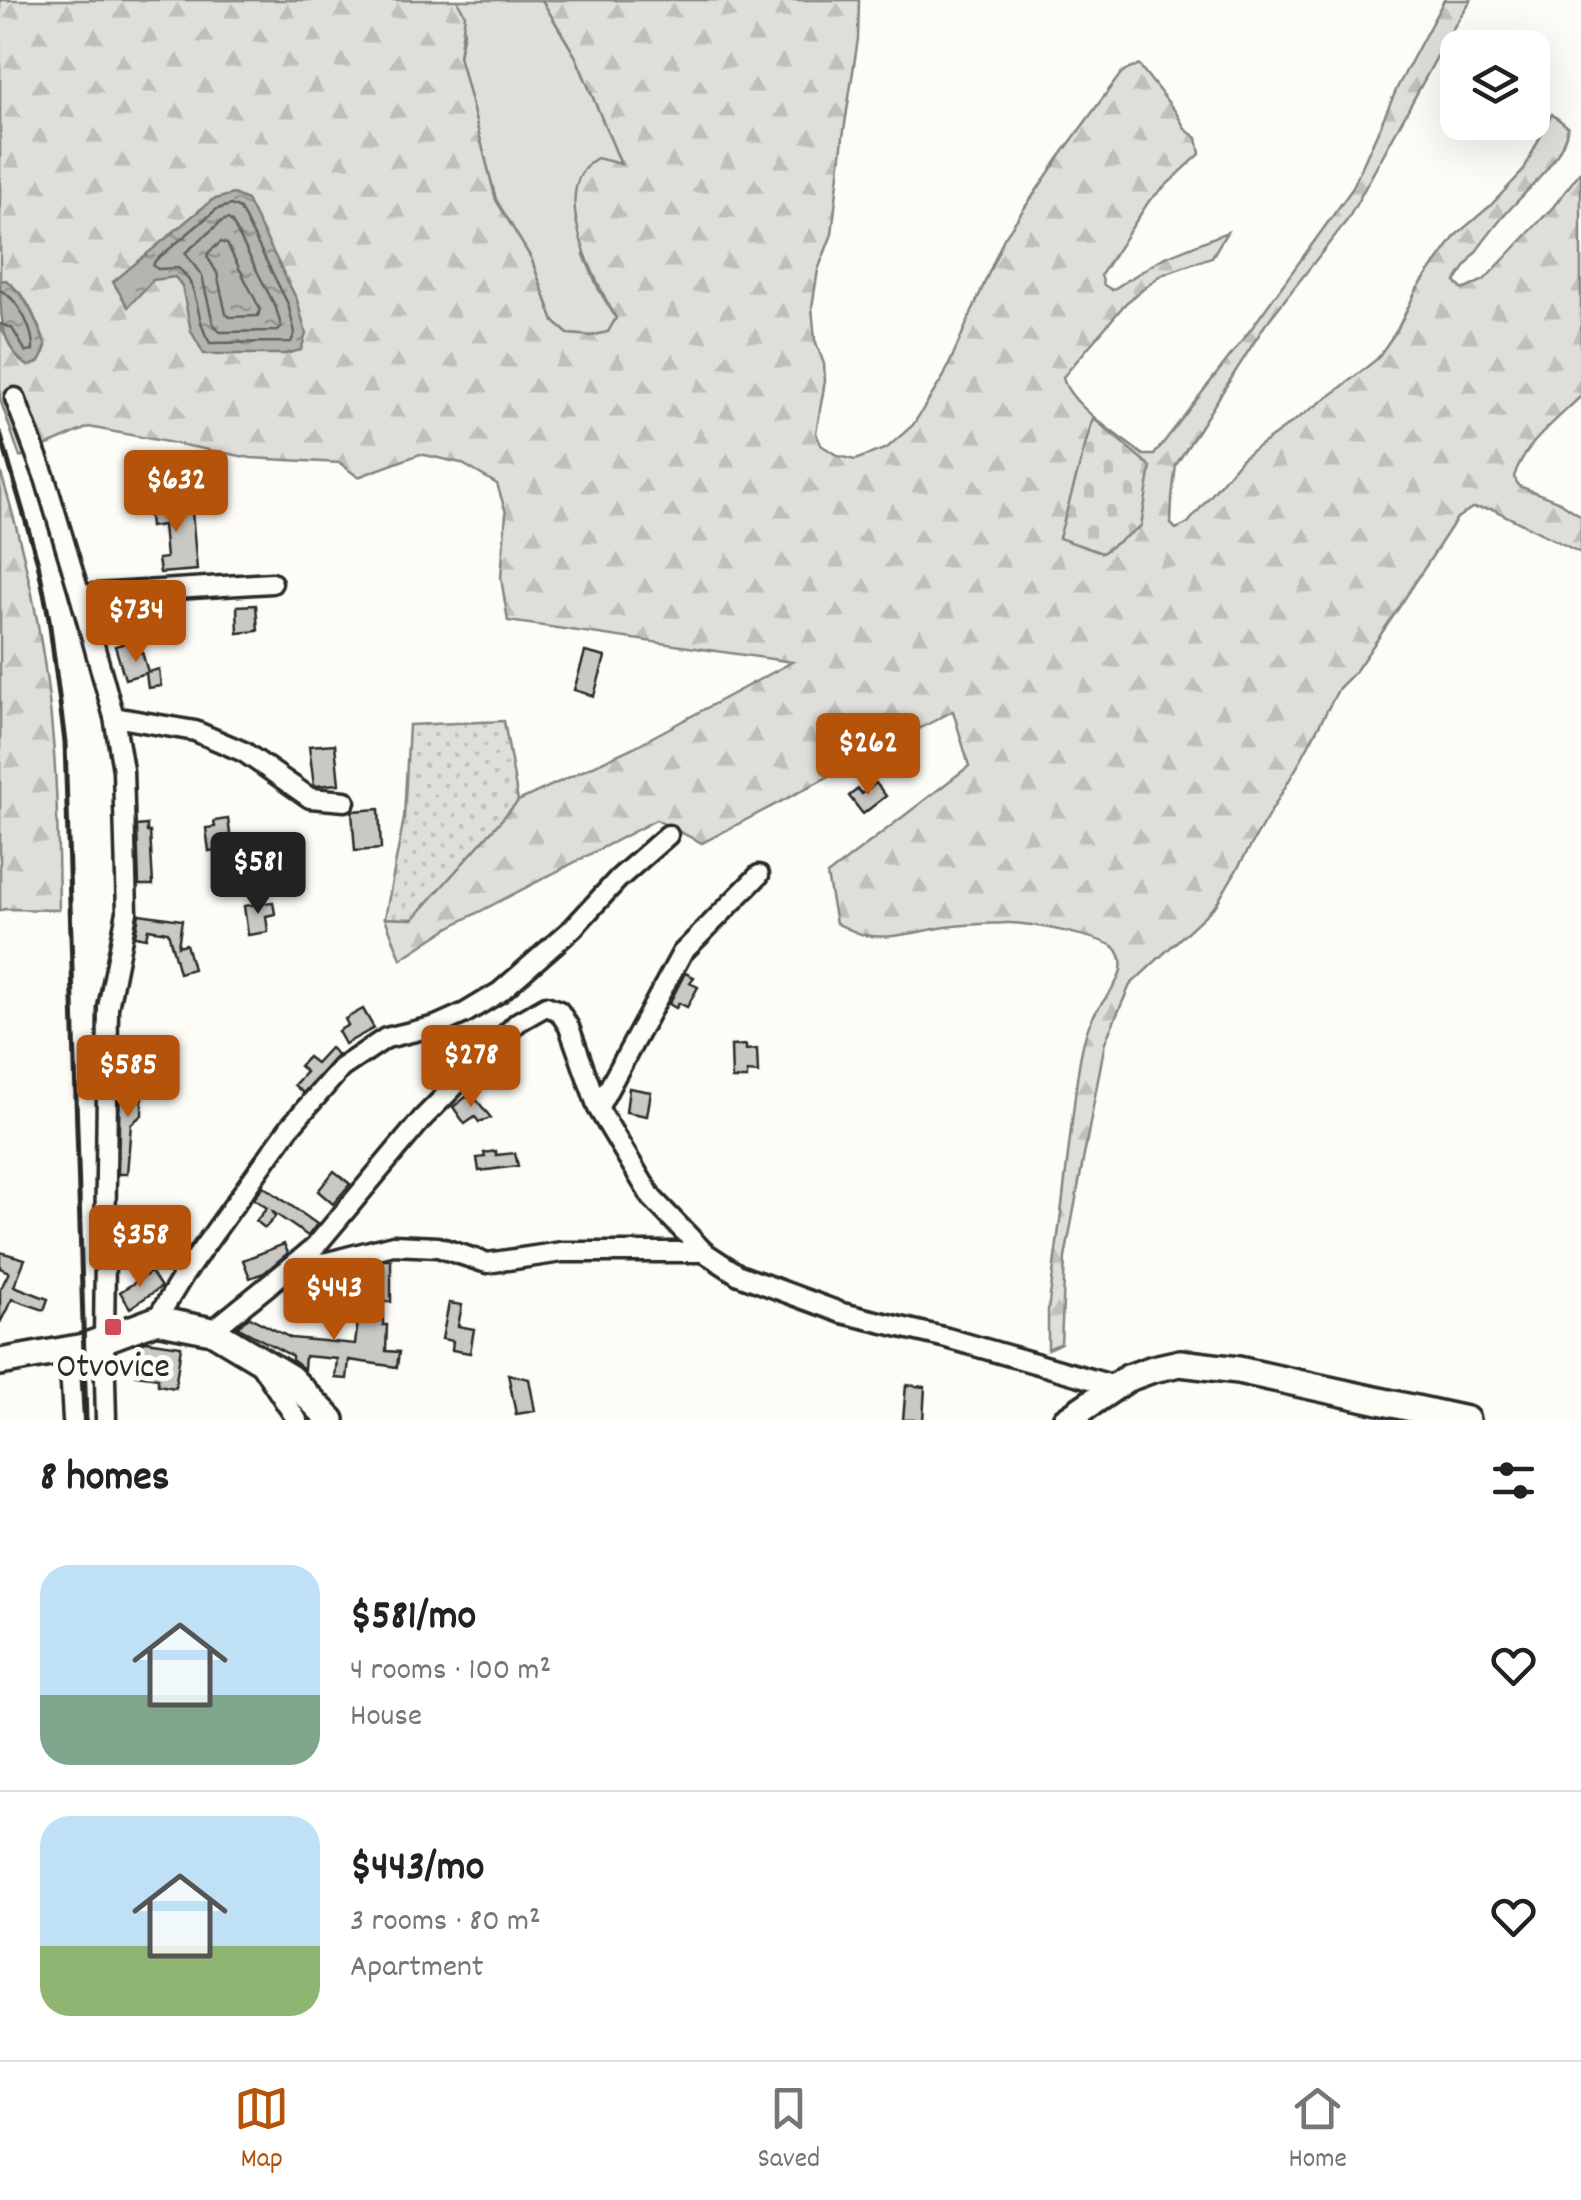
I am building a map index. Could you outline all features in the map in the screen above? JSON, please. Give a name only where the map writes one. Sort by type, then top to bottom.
[{"type":"street","points":[[15,398],[46,478],[80,594],[114,717],[123,770],[127,912],[108,1008],[106,1420]]},
{"type":"street","points":[[80,594],[272,584]]},
{"type":"street","points":[[114,717],[195,731],[244,752],[310,798],[345,801]]},
{"type":"street","points":[[156,1320],[289,1128],[341,1068],[386,1038],[436,1026],[500,992],[573,928],[618,879],[668,834]]},
{"type":"street","points":[[598,1108],[682,953],[758,875]]},
{"type":"street","points":[[212,1330],[314,1248],[423,1118],[518,1022],[546,1006],[559,1011],[569,1027],[598,1108],[652,1198],[704,1252],[739,1275],[842,1312],[1116,1386]]},
{"type":"street","points":[[292,1266],[328,1262],[392,1245],[438,1248],[487,1263],[562,1252],[704,1252]]},
{"type":"street","points":[[0,1362],[69,1350],[156,1320],[212,1330],[290,1378],[331,1420]]},
{"type":"street","points":[[69,1350],[73,1420]]},
{"type":"street","points":[[257,1359],[297,1420]]},
{"type":"street","points":[[1066,1420],[1116,1386],[1153,1369],[1190,1363],[1466,1420]]},
{"type":"green space","points":[[0,0],[457,0],[465,15],[459,56],[496,200],[531,258],[554,322],[568,334],[591,336],[608,332],[616,318],[587,259],[575,212],[576,190],[582,172],[597,158],[621,164],[576,57],[542,0],[859,0],[858,39],[832,234],[818,270],[812,307],[815,340],[824,364],[816,433],[821,445],[838,456],[855,460],[887,448],[913,425],[944,376],[1004,238],[1122,72],[1139,65],[1186,130],[1197,138],[1200,154],[1149,201],[1101,275],[1104,285],[1112,290],[1163,258],[1227,232],[1212,257],[1161,275],[1126,303],[1063,377],[1074,398],[1097,419],[1143,455],[1154,455],[1352,189],[1398,86],[1444,0],[1471,0],[1452,30],[1440,30],[1440,51],[1348,219],[1265,325],[1176,465],[1171,524],[1176,529],[1188,523],[1242,458],[1377,359],[1417,289],[1456,235],[1523,171],[1539,140],[1550,140],[1552,114],[1568,127],[1558,153],[1455,282],[1463,290],[1484,280],[1553,207],[1581,171],[1581,396],[1533,443],[1514,477],[1519,486],[1560,502],[1581,516],[1581,553],[1492,509],[1472,508],[1457,518],[1355,672],[1339,688],[1216,905],[1130,985],[1105,1042],[1065,1258],[1061,1343],[1048,1349],[1048,1310],[1079,1067],[1088,1027],[1119,976],[1121,959],[1117,950],[1084,936],[1017,923],[957,926],[893,936],[861,934],[836,923],[827,875],[969,766],[953,711],[702,843],[656,820],[450,927],[401,959],[385,918],[413,919],[518,801],[634,747],[792,662],[508,621],[501,578],[506,513],[497,484],[461,463],[420,454],[358,477],[340,463],[251,458],[89,427],[20,457],[0,399],[0,326],[20,361],[28,365],[46,346],[24,298],[0,281]]},
{"type":"green space","points":[[457,0],[542,0],[576,57],[622,166],[610,163],[584,255],[616,318],[608,332],[591,336],[568,334],[554,322],[531,258],[496,200],[459,56],[464,32]]},
{"type":"green space","points":[[1093,418],[1151,467],[1141,526],[1102,553],[1059,538]]},
{"type":"green space","points":[[0,470],[27,570],[46,672],[56,783],[59,910],[0,911]]},
{"type":"green space","points":[[504,721],[518,801],[413,919],[385,918],[404,818],[409,725]]},
{"type":"water","points":[[233,194],[247,200],[297,300],[306,334],[301,350],[285,354],[204,354],[191,331],[182,286],[175,277],[153,280],[128,307],[113,282],[212,200]]},
{"type":"water","points":[[6,280],[26,302],[46,346],[36,364],[28,366],[7,339],[0,293],[0,281]]},
{"type":"building","points":[[217,457],[220,474],[189,480],[190,462]]},
{"type":"building","points":[[191,500],[197,570],[160,573],[158,559],[166,558],[163,525],[150,527],[148,504]]},
{"type":"building","points":[[256,605],[258,631],[238,633],[237,606]]},
{"type":"building","points":[[132,641],[136,653],[142,652],[148,672],[159,669],[161,686],[148,688],[146,673],[125,679],[115,646]]},
{"type":"building","points":[[585,652],[605,657],[594,696],[574,690]]},
{"type":"building","points":[[335,744],[339,784],[314,786],[309,746]]},
{"type":"building","points":[[876,783],[886,796],[863,814],[849,796],[858,789],[862,794]]},
{"type":"building","points":[[379,809],[381,849],[355,851],[352,811]]},
{"type":"building","points":[[228,819],[232,848],[209,851],[206,828],[215,827],[214,821]]},
{"type":"building","points":[[147,825],[153,885],[139,885],[137,826]]},
{"type":"building","points":[[273,902],[275,914],[266,916],[268,932],[248,935],[244,906]]},
{"type":"building","points":[[139,914],[182,920],[178,946],[186,944],[193,969],[179,973],[168,932],[148,929],[146,938],[135,936]]},
{"type":"building","points":[[685,973],[694,977],[690,983],[698,987],[687,1007],[679,1003],[676,1008],[669,1004]]},
{"type":"building","points":[[363,1009],[374,1028],[345,1044],[338,1031],[348,1025],[345,1019]]},
{"type":"building","points":[[746,1045],[746,1050],[757,1049],[758,1073],[747,1072],[747,1079],[732,1079],[731,1046]]},
{"type":"building","points":[[330,1048],[338,1055],[303,1093],[294,1085],[306,1072],[299,1066],[308,1057],[316,1063]]},
{"type":"building","points":[[120,1083],[142,1083],[142,1115],[131,1124],[127,1174],[118,1174]]},
{"type":"building","points":[[629,1088],[651,1092],[647,1116],[626,1112]]},
{"type":"building","points":[[471,1093],[491,1118],[479,1122],[475,1117],[465,1124],[453,1107]]},
{"type":"building","points":[[496,1151],[496,1155],[515,1153],[518,1166],[479,1171],[477,1158]]},
{"type":"building","points":[[334,1171],[350,1184],[333,1204],[318,1191]]},
{"type":"building","points":[[263,1186],[317,1224],[308,1236],[273,1212],[275,1217],[265,1228],[256,1221],[267,1208],[254,1199]]},
{"type":"building","points":[[118,1240],[150,1240],[147,1266],[117,1266]]},
{"type":"building","points":[[284,1244],[288,1253],[264,1273],[250,1278],[243,1260]]},
{"type":"building","points":[[0,1252],[25,1259],[14,1286],[48,1299],[44,1310],[12,1299],[0,1323],[0,1290],[9,1272],[0,1268]]},
{"type":"building","points":[[391,1260],[391,1302],[378,1302],[378,1262]]},
{"type":"building","points":[[151,1272],[161,1287],[130,1308],[120,1292]]},
{"type":"building","points":[[449,1303],[462,1305],[458,1326],[474,1329],[470,1353],[452,1350],[453,1341],[442,1339]]},
{"type":"building","points":[[360,1306],[383,1309],[386,1351],[399,1352],[397,1367],[349,1360],[347,1379],[335,1378],[337,1359],[305,1356],[304,1369],[292,1356],[237,1327],[249,1317],[291,1338],[355,1344]]},
{"type":"building","points":[[141,1343],[181,1346],[175,1388],[158,1385],[158,1378],[136,1375]]},
{"type":"building","points":[[508,1374],[529,1379],[535,1411],[516,1414]]},
{"type":"building","points":[[906,1385],[925,1387],[923,1420],[903,1420]]},
{"type":"railway","points":[[0,433],[38,563],[65,742],[86,1420]]},
{"type":"place","name":"Otvovice","points":[[113,1327]]}]
